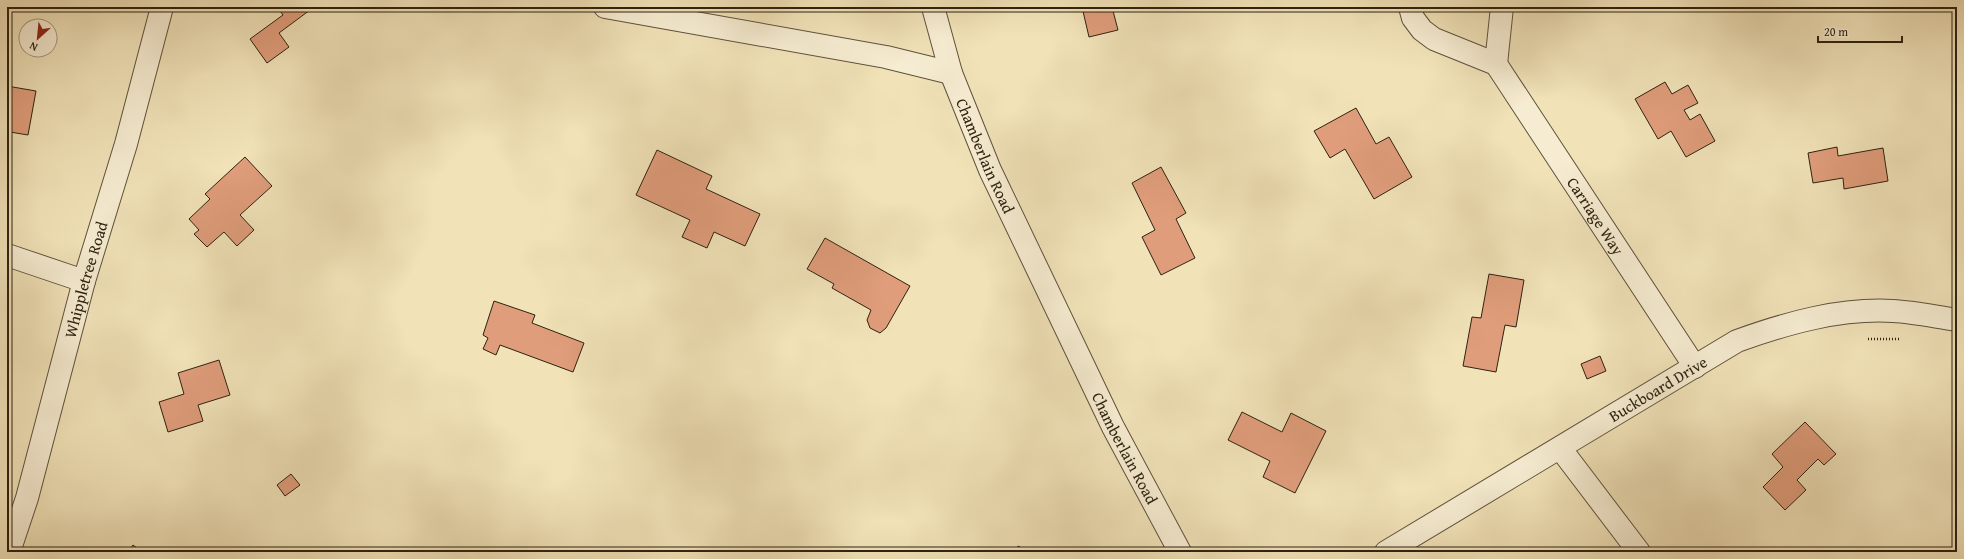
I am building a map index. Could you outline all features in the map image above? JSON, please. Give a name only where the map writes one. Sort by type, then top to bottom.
[{"type":"street","name":"Whippletree Road","points":[[9,552],[27,498],[84,281],[126,144],[162,7]]},
{"type":"street","points":[[605,7],[886,57],[951,73]]},
{"type":"street","name":"Chamberlain Road","points":[[933,7],[951,73],[990,170],[1113,427],[1180,552]]},
{"type":"street","points":[[1410,7],[1413,18],[1422,30],[1434,39],[1496,64],[1502,7]]},
{"type":"street","name":"Carriage Way","points":[[1496,64],[1695,367]]},
{"type":"street","points":[[7,255],[84,281]]},
{"type":"street","name":"Buckboard Drive","points":[[1386,552],[1737,342],[1770,330],[1842,313],[1893,311],[1957,320]]},
{"type":"street","points":[[1560,448],[1639,552]]},
{"type":"path","points":[[1862,338],[1900,339]]},
{"type":"building","points":[[277,7],[314,7],[279,33],[289,47],[267,63],[250,39],[283,15]]},
{"type":"building","points":[[1082,7],[1112,7],[1118,30],[1089,37]]},
{"type":"building","points":[[1665,82],[1672,94],[1688,85],[1698,103],[1684,110],[1690,120],[1700,114],[1715,141],[1686,157],[1671,131],[1658,139],[1635,99]]},
{"type":"building","points":[[7,86],[36,91],[28,135],[10,132],[7,145]]},
{"type":"building","points":[[1356,108],[1376,144],[1389,137],[1412,177],[1374,199],[1345,149],[1330,158],[1314,131]]},
{"type":"building","points":[[1837,147],[1838,156],[1883,148],[1888,181],[1844,189],[1843,178],[1813,183],[1808,153]]},
{"type":"building","points":[[657,150],[712,176],[706,189],[760,214],[745,246],[714,232],[707,248],[682,237],[690,220],[636,195]]},
{"type":"building","points":[[245,157],[272,186],[240,215],[254,230],[237,246],[224,232],[207,247],[194,234],[199,230],[189,219],[210,199],[205,194]]},
{"type":"building","points":[[1161,167],[1186,213],[1176,219],[1195,258],[1161,275],[1142,237],[1155,230],[1132,183]]},
{"type":"building","points":[[825,238],[910,286],[886,328],[880,333],[870,328],[867,320],[871,310],[832,288],[834,284],[807,269]]},
{"type":"building","points":[[1489,274],[1524,280],[1516,327],[1505,325],[1496,372],[1463,366],[1472,317],[1481,318]]},
{"type":"building","points":[[494,301],[535,315],[532,323],[584,343],[573,372],[500,345],[496,355],[483,349],[488,338],[483,335]]},
{"type":"building","points":[[1600,356],[1606,371],[1587,379],[1581,364]]},
{"type":"building","points":[[219,360],[230,395],[198,405],[203,421],[168,432],[159,402],[184,394],[178,373]]},
{"type":"building","points":[[1242,412],[1282,432],[1291,413],[1326,431],[1295,493],[1263,477],[1270,461],[1228,440]]},
{"type":"building","points":[[1805,422],[1836,454],[1824,465],[1818,459],[1797,480],[1806,490],[1785,510],[1763,487],[1783,467],[1772,454]]},
{"type":"building","points":[[291,474],[300,485],[285,496],[277,485]]},
{"type":"building","points":[[133,545],[142,552],[128,552]]},
{"type":"building","points":[[1019,546],[1023,552],[1009,552]]}]
